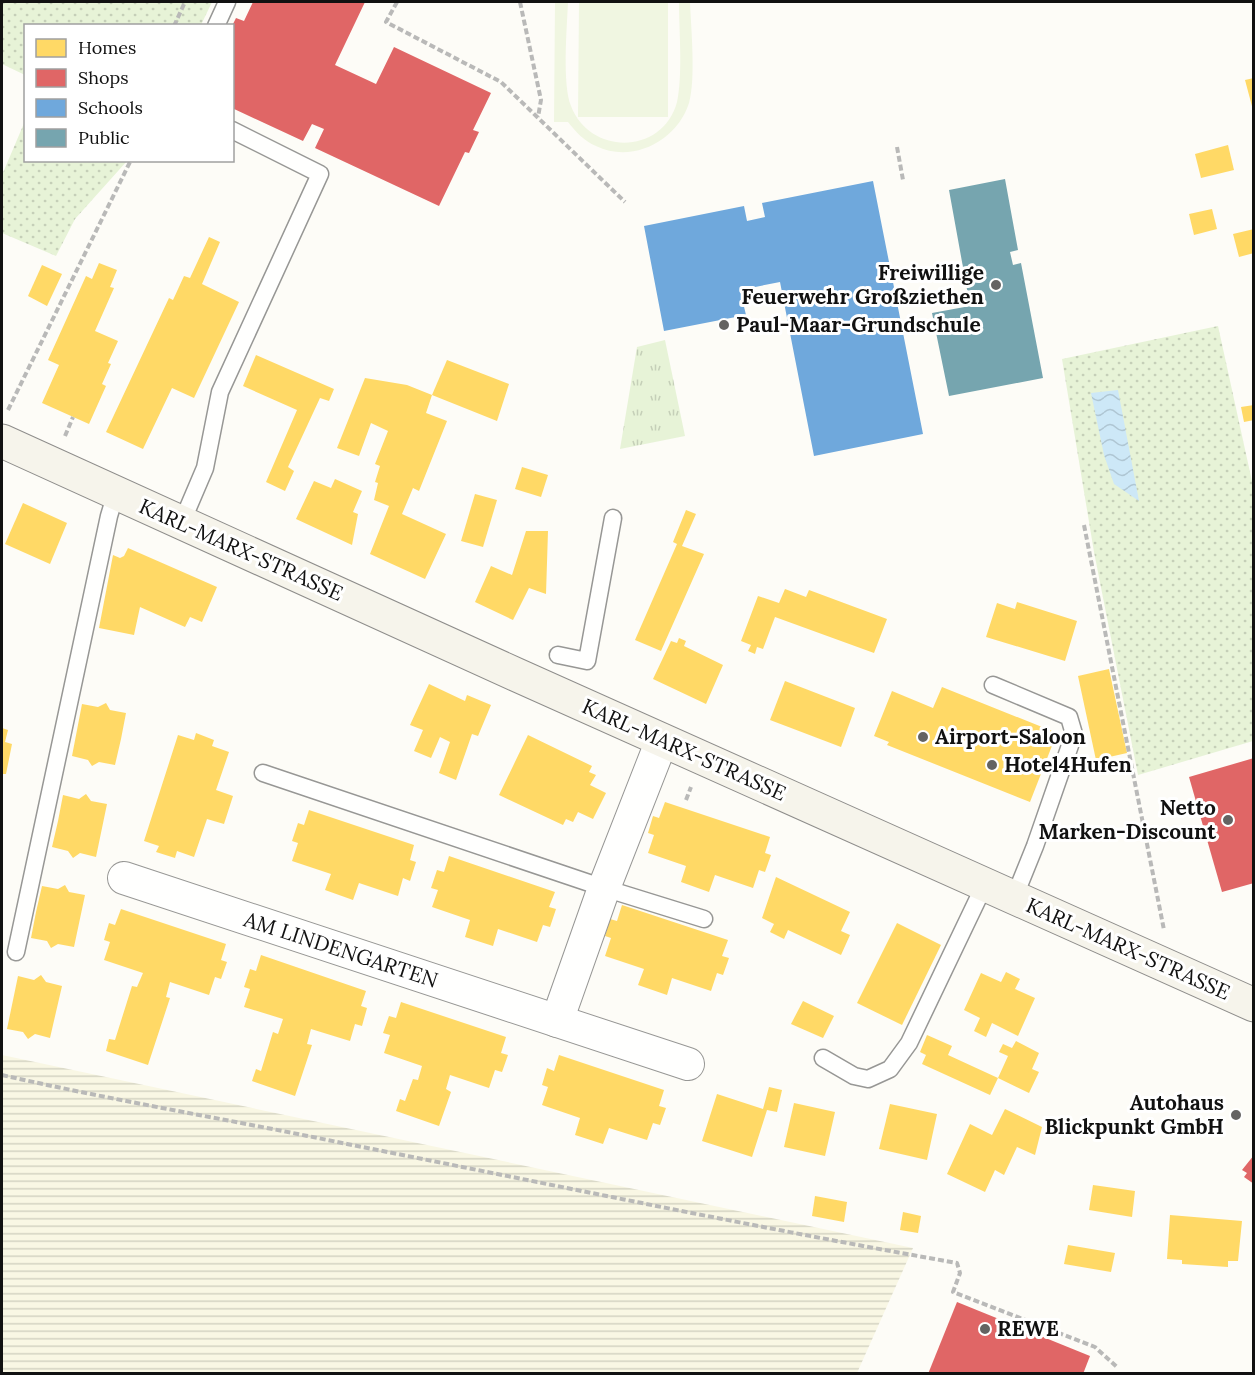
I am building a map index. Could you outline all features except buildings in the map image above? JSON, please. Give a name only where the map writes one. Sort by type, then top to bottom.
[{"type":"main road","name":"KARL-MARX-STRASSE","points":[[4,427],[116,493],[1254,1005]]},
{"type":"street","points":[[557,1021],[604,888],[662,740]]},
{"type":"street","name":"AM LINDENGARTEN","points":[[124,878],[688,1064]]},
{"type":"lane","points":[[217,24],[227,2]]},
{"type":"lane","points":[[182,522],[204,468],[220,392],[320,174],[234,131]]},
{"type":"lane","name":"KARL-MARX-STRASSE","points":[[16,952],[109,516],[116,493]]},
{"type":"lane","points":[[558,655],[586,661],[613,518]]},
{"type":"lane","points":[[993,686],[1069,717],[1074,734],[1035,846],[1014,898]]},
{"type":"lane","points":[[263,773],[604,888],[704,919]]},
{"type":"lane","points":[[823,1058],[855,1076],[868,1079],[890,1069],[909,1043],[984,884]]},
{"type":"path","points":[[175,24],[186,2]]},
{"type":"path","points":[[397,2],[386,22],[501,82],[625,202]]},
{"type":"path","points":[[520,2],[541,100],[537,118]]},
{"type":"path","points":[[897,147],[903,180]]},
{"type":"path","points":[[4,427],[129,162]]},
{"type":"path","points":[[67,430],[73,417]]},
{"type":"path","points":[[1084,525],[1166,939]]},
{"type":"path","points":[[686,800],[694,781]]},
{"type":"path","points":[[2,1075],[84,1094],[245,1123],[817,1238],[957,1263],[960,1273],[953,1292],[1095,1347],[1118,1368]]},
{"type":"shaded area","points":[[2,1055],[913,1248],[857,1373],[2,1373]]},
{"type":"green space","points":[[2,2],[212,2],[201,24],[24,24],[24,75],[2,64]]},
{"type":"green space","points":[[555,2],[568,2],[566,70],[571,106],[580,122],[594,134],[609,141],[626,143],[642,140],[657,132],[669,119],[677,102],[680,79],[679,2],[690,2],[691,93],[683,116],[664,138],[652,146],[638,150],[610,151],[588,142],[568,122],[554,122]]},
{"type":"green space","points":[[579,2],[668,2],[668,117],[578,117]]},
{"type":"green space","points":[[24,123],[24,162],[126,162],[75,219],[56,256],[2,233],[2,175]]},
{"type":"green space","points":[[1218,326],[1253,486],[1253,741],[1138,775],[1094,552],[1062,359]]},
{"type":"green space","points":[[665,340],[685,436],[620,449],[637,347]]},
{"type":"water","points":[[1118,390],[1139,501],[1114,484],[1104,455],[1091,393]]},
{"type":"place","name":"Freiwillige Feuerwehr Großziethen","points":[[996,285]]},
{"type":"place","name":"Paul-Maar-Grundschule","points":[[724,325]]},
{"type":"place","name":"Airport-Saloon","points":[[923,737]]},
{"type":"place","name":"Hotel4Hufen","points":[[992,765]]},
{"type":"place","name":"Netto Marken-Discount","points":[[1228,820]]},
{"type":"place","name":"Autohaus Blickpunkt GmbH","points":[[1236,1115]]},
{"type":"place","name":"REWE","points":[[985,1329]]}]
